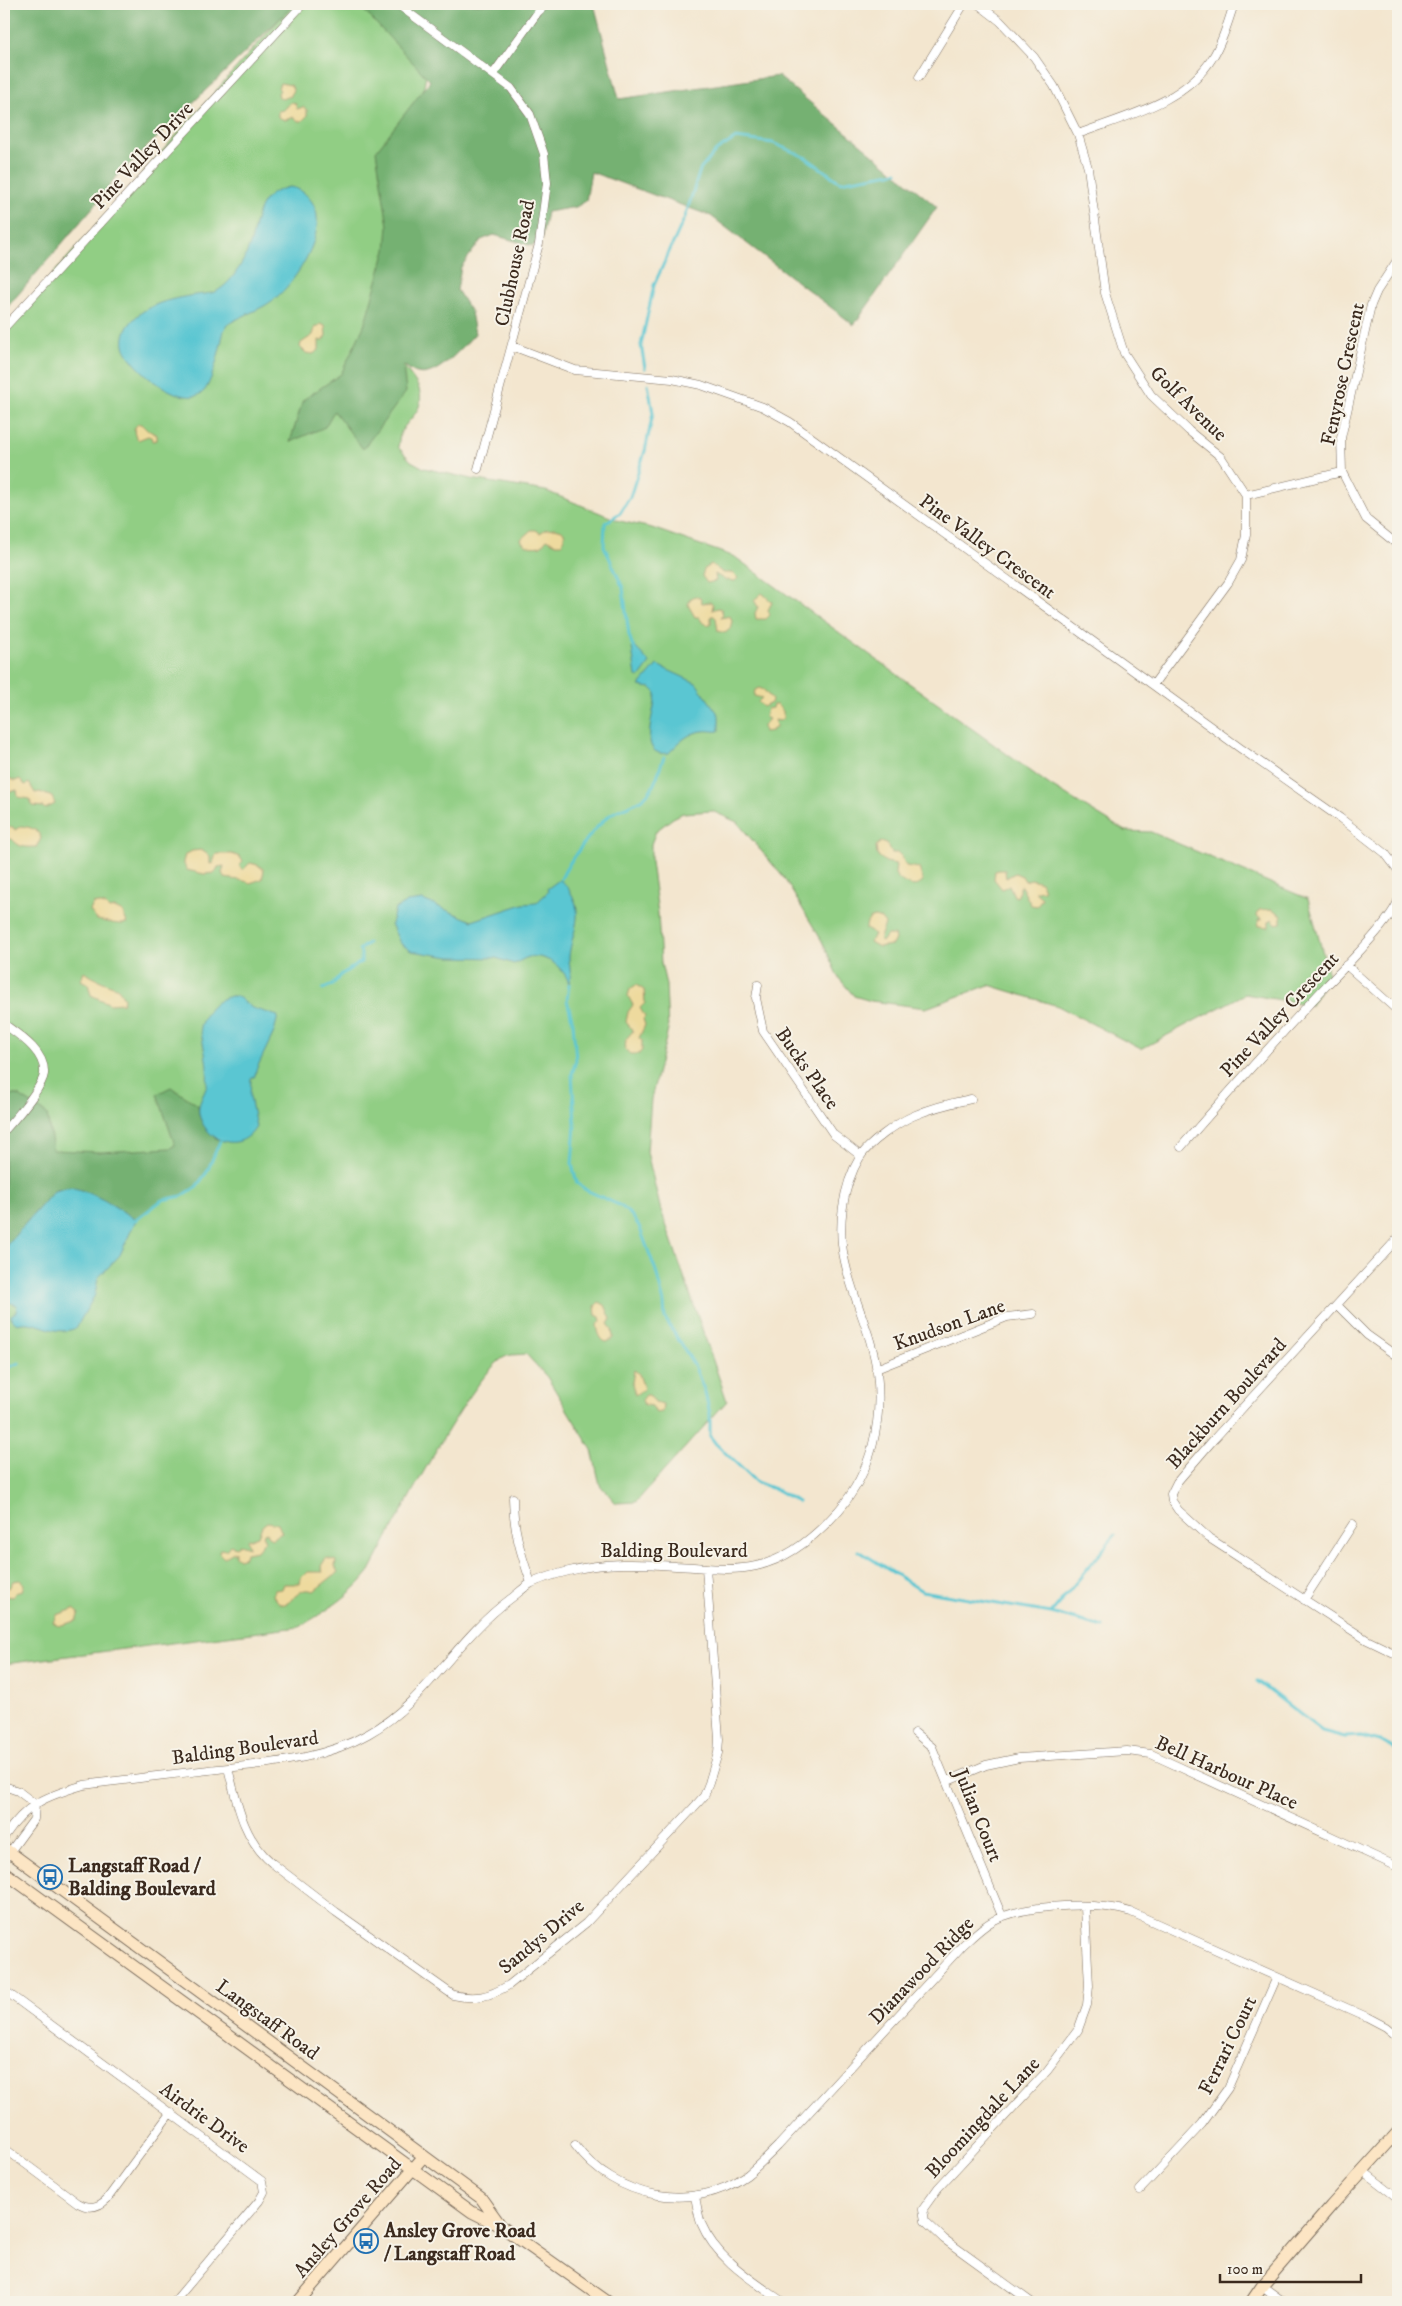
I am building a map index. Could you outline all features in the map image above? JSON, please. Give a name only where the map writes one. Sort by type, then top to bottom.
[{"type":"main road","name":"Langstaff Road","points":[[5,1854],[482,2198],[502,2227]]},
{"type":"main road","name":"Langstaff Road","points":[[4,1872],[472,2212],[502,2227],[608,2302]]},
{"type":"main road","points":[[1251,2302],[1262,2286],[1398,2132]]},
{"type":"main road","name":"Ansley Grove Road","points":[[298,2302],[424,2156]]},
{"type":"street","name":"Pine Valley Drive","points":[[4,328],[303,4]]},
{"type":"street","name":"Clubhouse Road","points":[[397,4],[511,88],[530,114],[544,154],[547,183],[539,244],[478,469]]},
{"type":"street","points":[[493,74],[538,12],[547,4]]},
{"type":"street","points":[[919,77],[964,4]]},
{"type":"street","name":"Golf Avenue","points":[[978,4],[1000,21],[1034,57],[1054,86],[1078,134],[1088,168],[1105,294],[1124,354],[1151,395],[1189,431],[1221,457],[1246,495]]},
{"type":"street","points":[[1078,134],[1163,101],[1188,86],[1212,59],[1223,38],[1234,4]]},
{"type":"street","name":"Fenyrose Crescent","points":[[1398,259],[1377,291],[1366,325],[1341,438],[1342,472],[1366,519],[1398,546]]},
{"type":"street","name":"Pine Valley Crescent","points":[[512,346],[574,370],[686,382],[701,385],[762,407],[812,437],[1340,818],[1385,853],[1398,870]]},
{"type":"street","name":"Fenyrose Crescent","points":[[1246,495],[1342,472]]},
{"type":"street","points":[[1154,685],[1228,583],[1241,560],[1246,535],[1246,495]]},
{"type":"street","name":"Pine Valley Crescent","points":[[1181,1147],[1256,1061],[1379,927],[1398,901]]},
{"type":"street","points":[[1346,964],[1398,1012]]},
{"type":"street","name":"Bucks Place","points":[[758,985],[756,998],[762,1031],[834,1135],[861,1156]]},
{"type":"street","points":[[4,1024],[36,1052],[42,1063],[44,1074],[40,1084],[4,1131]]},
{"type":"street","name":"Balding Boulevard","points":[[4,1836],[20,1815],[35,1804],[59,1792],[84,1785],[290,1760],[326,1752],[369,1734],[421,1693],[462,1642],[486,1618],[531,1583],[576,1570],[620,1563],[706,1568],[756,1566],[781,1557],[810,1539],[838,1511],[864,1474],[872,1450],[878,1411],[876,1369],[845,1264],[842,1244],[842,1210],[847,1191],[861,1156],[882,1136],[909,1117],[940,1106],[971,1099]]},
{"type":"street","name":"Blackburn Boulevard","points":[[1398,1238],[1189,1468],[1174,1486],[1171,1494],[1172,1501],[1178,1510],[1202,1533],[1366,1640],[1398,1655]]},
{"type":"street","points":[[1337,1306],[1367,1335],[1398,1357]]},
{"type":"street","name":"Knudson Lane","points":[[876,1369],[1007,1316],[1033,1314]]},
{"type":"street","points":[[513,1498],[513,1522],[517,1541],[531,1583]]},
{"type":"street","points":[[1304,1600],[1353,1524]]},
{"type":"street","name":"Sandys Drive","points":[[228,1768],[246,1828],[262,1855],[336,1912],[453,1995],[482,1998],[495,1993],[509,1985],[586,1924],[704,1796],[716,1761],[719,1739],[706,1568]]},
{"type":"street","name":"Julian Court","points":[[915,1733],[932,1746],[1002,1916]]},
{"type":"street","name":"Bell Harbour Place","points":[[948,1781],[986,1765],[1019,1758],[1127,1750],[1151,1754],[1398,1867]]},
{"type":"street","points":[[4,1786],[18,1791],[35,1804],[34,1819],[5,1854]]},
{"type":"street","name":"Bloomingdale Lane","points":[[1031,2302],[944,2239],[925,2221],[923,2208],[938,2188],[1047,2071],[1078,2030],[1087,2005],[1089,1986],[1084,1907]]},
{"type":"street","name":"Dianawood Ridge","points":[[575,2145],[587,2161],[612,2179],[649,2194],[695,2197],[718,2190],[746,2176],[763,2161],[963,1945],[981,1929],[1002,1916],[1044,1908],[1108,1907],[1131,1912],[1367,2017],[1386,2027],[1398,2038]]},
{"type":"street","name":"Ferrari Court","points":[[1140,2190],[1202,2124],[1228,2088],[1277,1977]]},
{"type":"street","name":"Airdrie Drive","points":[[4,1990],[259,2176],[262,2181],[264,2192],[259,2201],[174,2302]]},
{"type":"street","points":[[4,2148],[78,2203],[86,2207],[96,2207],[107,2199],[171,2112]]},
{"type":"street","points":[[1363,2171],[1398,2198]]},
{"type":"street","points":[[695,2197],[702,2225],[723,2255],[783,2302]]},
{"type":"street","points":[[1262,2286],[1284,2302]]},
{"type":"street","points":[[421,2302],[426,2302]]},
{"type":"green space","points":[[4,4],[295,4],[115,178],[101,198],[4,311]]},
{"type":"green space","points":[[293,4],[369,4],[429,55],[413,155],[400,358],[419,389],[420,397],[418,410],[403,429],[398,447],[411,461],[424,468],[471,479],[546,491],[620,521],[652,528],[735,557],[1051,786],[1125,831],[1151,832],[1308,899],[1329,975],[1311,1005],[1245,994],[1141,1049],[1058,1006],[989,985],[926,1008],[871,1001],[854,996],[838,977],[822,941],[784,878],[737,822],[712,811],[683,813],[673,818],[656,831],[651,844],[651,862],[658,913],[661,963],[666,985],[668,1030],[651,1099],[647,1152],[660,1207],[727,1401],[636,1502],[616,1503],[600,1485],[592,1450],[547,1377],[526,1354],[507,1356],[493,1367],[475,1389],[455,1419],[370,1571],[355,1588],[309,1621],[299,1627],[4,1664],[4,329]]},
{"type":"green space","points":[[358,4],[594,4],[619,99],[778,76],[937,207],[854,325],[711,216],[591,172],[586,201],[576,207],[547,212],[542,237],[533,246],[494,235],[481,240],[461,267],[457,290],[471,312],[475,334],[449,361],[433,371],[425,374],[417,373],[403,365],[406,392],[363,449],[334,411],[325,427],[290,442],[303,400],[341,374],[364,326],[386,250],[388,226],[376,151],[430,81]]},
{"type":"green space","points":[[171,1087],[198,1105],[198,1111],[204,1126],[220,1141],[207,1172],[196,1187],[182,1196],[162,1200],[136,1220],[108,1203],[85,1193],[63,1189],[54,1191],[4,1248],[4,1094],[18,1095],[47,1114],[53,1150],[100,1152],[170,1148],[175,1145],[157,1094]]},
{"type":"sand","points":[[280,83],[291,85],[293,89],[291,96],[282,99],[279,97],[278,93],[280,90],[278,88]]},
{"type":"sand","points":[[291,102],[295,103],[297,109],[303,107],[307,110],[307,116],[302,121],[298,121],[294,117],[285,120],[278,117],[278,111],[284,110]]},
{"type":"sand","points":[[321,324],[325,326],[326,335],[323,341],[319,340],[319,350],[313,354],[306,353],[300,347],[301,343],[313,335],[315,328]]},
{"type":"sand","points":[[138,424],[141,424],[157,435],[157,440],[152,441],[153,438],[148,436],[138,440],[134,432]]},
{"type":"sand","points":[[555,528],[562,530],[565,534],[562,544],[556,544],[547,539],[541,546],[532,547],[522,542],[521,539],[531,530],[536,530],[540,533],[546,529]]},
{"type":"sand","points":[[711,564],[723,573],[733,573],[738,578],[735,581],[725,580],[715,574],[716,581],[707,583],[702,576],[704,569]]},
{"type":"sand","points":[[762,593],[772,602],[768,610],[770,615],[766,619],[756,619],[755,613],[758,607],[754,600]]},
{"type":"sand","points":[[695,596],[700,598],[702,603],[711,602],[713,605],[712,610],[721,609],[723,614],[721,618],[730,616],[732,621],[730,629],[725,633],[718,631],[714,616],[711,616],[711,623],[708,625],[702,622],[699,617],[695,617],[688,605],[690,599]]},
{"type":"sand","points":[[759,688],[764,690],[772,700],[771,703],[763,707],[758,702],[762,698],[754,696],[755,690]]},
{"type":"sand","points":[[773,705],[777,705],[783,711],[783,718],[780,721],[775,720],[776,727],[771,731],[764,732],[763,726],[769,719],[765,717],[767,709],[772,708]]},
{"type":"sand","points":[[9,778],[15,781],[20,779],[25,785],[29,783],[35,793],[40,792],[52,797],[55,804],[45,809],[33,806],[29,799],[18,797],[17,790],[7,793],[4,785]]},
{"type":"sand","points":[[21,826],[38,832],[41,838],[37,847],[23,847],[12,839],[4,839],[4,827],[13,827],[15,830]]},
{"type":"sand","points":[[881,842],[887,844],[892,853],[898,853],[906,866],[919,868],[923,881],[920,884],[909,885],[897,877],[895,874],[896,864],[886,862],[877,855],[876,846]]},
{"type":"sand","points":[[201,850],[210,856],[210,864],[213,863],[216,854],[232,854],[240,857],[243,862],[239,866],[243,870],[250,863],[258,865],[264,870],[262,879],[250,883],[225,878],[222,873],[224,866],[218,867],[215,873],[204,874],[187,870],[183,862],[185,855],[192,851]]},
{"type":"sand","points":[[1005,870],[1006,878],[1015,873],[1022,876],[1025,881],[1031,879],[1041,882],[1044,890],[1036,891],[1042,898],[1037,906],[1031,905],[1021,886],[1019,887],[1017,897],[1014,896],[1009,885],[1002,889],[994,879],[995,871]]},
{"type":"sand","points":[[93,904],[105,905],[109,909],[115,908],[123,912],[127,923],[117,924],[97,920],[90,911]]},
{"type":"sand","points":[[1272,909],[1281,915],[1281,923],[1275,924],[1272,919],[1269,922],[1269,927],[1259,926],[1258,920],[1262,920],[1257,916],[1259,910]]},
{"type":"sand","points":[[875,917],[881,919],[885,924],[879,940],[882,942],[887,935],[894,935],[895,939],[892,945],[879,947],[870,942],[874,934],[866,929],[866,925],[869,920]]},
{"type":"sand","points":[[84,972],[100,981],[117,987],[124,998],[123,1003],[110,1004],[91,995],[88,984],[81,980]]},
{"type":"sand","points":[[636,985],[644,990],[645,1003],[640,1008],[645,1017],[643,1019],[645,1025],[639,1038],[642,1040],[642,1050],[639,1054],[631,1054],[625,1049],[626,1039],[633,1031],[626,1022],[628,1012],[633,1005],[628,996],[630,989]]},
{"type":"sand","points":[[599,1302],[605,1305],[611,1319],[608,1324],[612,1329],[613,1338],[607,1342],[601,1338],[597,1328],[601,1321],[600,1317],[596,1315],[595,1306]]},
{"type":"sand","points":[[634,1370],[639,1374],[644,1389],[635,1395],[632,1383]]},
{"type":"sand","points":[[646,1395],[649,1395],[655,1402],[663,1404],[662,1412],[656,1413],[652,1406],[644,1405],[642,1400]]},
{"type":"sand","points":[[267,1522],[278,1524],[282,1533],[271,1539],[267,1532],[264,1533],[265,1541],[257,1551],[246,1553],[245,1557],[239,1559],[235,1556],[235,1551],[224,1558],[219,1553],[220,1549],[226,1550],[230,1545],[236,1547],[240,1544],[249,1547],[247,1540],[258,1536],[262,1526]]},
{"type":"sand","points":[[326,1558],[336,1561],[335,1567],[338,1572],[314,1591],[302,1591],[285,1604],[277,1601],[273,1595],[275,1590],[282,1589],[284,1584],[300,1584],[301,1578],[307,1572],[323,1572],[321,1566]]},
{"type":"sand","points":[[20,1580],[24,1584],[22,1591],[15,1593],[13,1597],[4,1596],[4,1583],[5,1587],[9,1588],[13,1581]]},
{"type":"sand","points":[[74,1609],[79,1613],[76,1621],[58,1626],[53,1622],[57,1615]]},
{"type":"water","points":[[289,187],[300,190],[309,198],[315,209],[317,222],[310,250],[295,276],[272,301],[227,325],[213,371],[204,391],[195,396],[184,396],[158,384],[135,364],[128,354],[124,345],[126,330],[132,321],[147,309],[166,301],[212,293],[225,285],[234,275],[245,256],[251,242],[258,212],[262,205],[271,194]]},
{"type":"water","points":[[634,646],[650,663],[639,678],[636,676],[632,648]]},
{"type":"water","points":[[657,665],[696,683],[719,715],[719,731],[693,733],[669,753],[659,753],[653,748],[650,741],[650,731],[656,693],[651,688],[639,686]]},
{"type":"water","points":[[559,880],[569,889],[577,909],[576,925],[569,957],[569,984],[567,978],[554,963],[542,958],[529,957],[514,964],[496,958],[450,957],[411,951],[400,943],[391,924],[395,909],[407,902],[423,900],[472,921],[523,904],[536,903],[548,892],[547,889]]},
{"type":"water","points":[[231,996],[237,996],[252,1008],[278,1016],[274,1032],[255,1076],[251,1079],[250,1096],[256,1127],[249,1136],[241,1141],[233,1142],[215,1137],[208,1131],[199,1114],[200,1102],[207,1084],[206,1062],[200,1026],[205,1016],[216,1003]]},
{"type":"water","points":[[70,1187],[96,1196],[136,1220],[120,1255],[98,1278],[95,1295],[76,1328],[60,1331],[31,1324],[17,1324],[11,1319],[11,1315],[16,1312],[17,1305],[4,1301],[4,1248],[54,1191]]},
{"type":"waterway","points":[[645,368],[641,345],[654,285],[685,217],[700,170],[716,151],[736,138],[773,143],[805,157],[840,182],[897,172]]},
{"type":"waterway","points":[[633,647],[629,635],[623,588],[604,546],[605,523],[620,513],[630,497],[645,451],[653,413],[648,384]]},
{"type":"waterway","points":[[561,879],[577,853],[606,818],[618,810],[641,800],[649,792],[656,780],[664,757]]},
{"type":"waterway","points":[[323,989],[332,985],[342,974],[361,962],[359,950],[368,943]]},
{"type":"waterway","points":[[569,984],[567,1000],[573,1023],[576,1060],[572,1074],[575,1124],[572,1164],[577,1183],[586,1190],[621,1206],[639,1226],[656,1271],[664,1303],[665,1318],[694,1365],[705,1392],[710,1414],[710,1436],[756,1482],[777,1490],[798,1502]]},
{"type":"waterway","points":[[136,1220],[162,1200],[182,1196],[196,1187],[207,1172],[220,1141]]},
{"type":"waterway","points":[[4,1369],[19,1363]]},
{"type":"waterway","points":[[1051,1613],[1115,1535]]},
{"type":"waterway","points":[[859,1551],[922,1591],[1051,1613],[1103,1627]]},
{"type":"waterway","points":[[1257,1681],[1322,1731],[1345,1737],[1361,1736],[1380,1741],[1398,1751]]},
{"type":"place","name":"Langstaff Road / Balding Boulevard","points":[[50,1877]]},
{"type":"place","name":"Ansley Grove Road / Langstaff Road","points":[[366,2241]]}]
